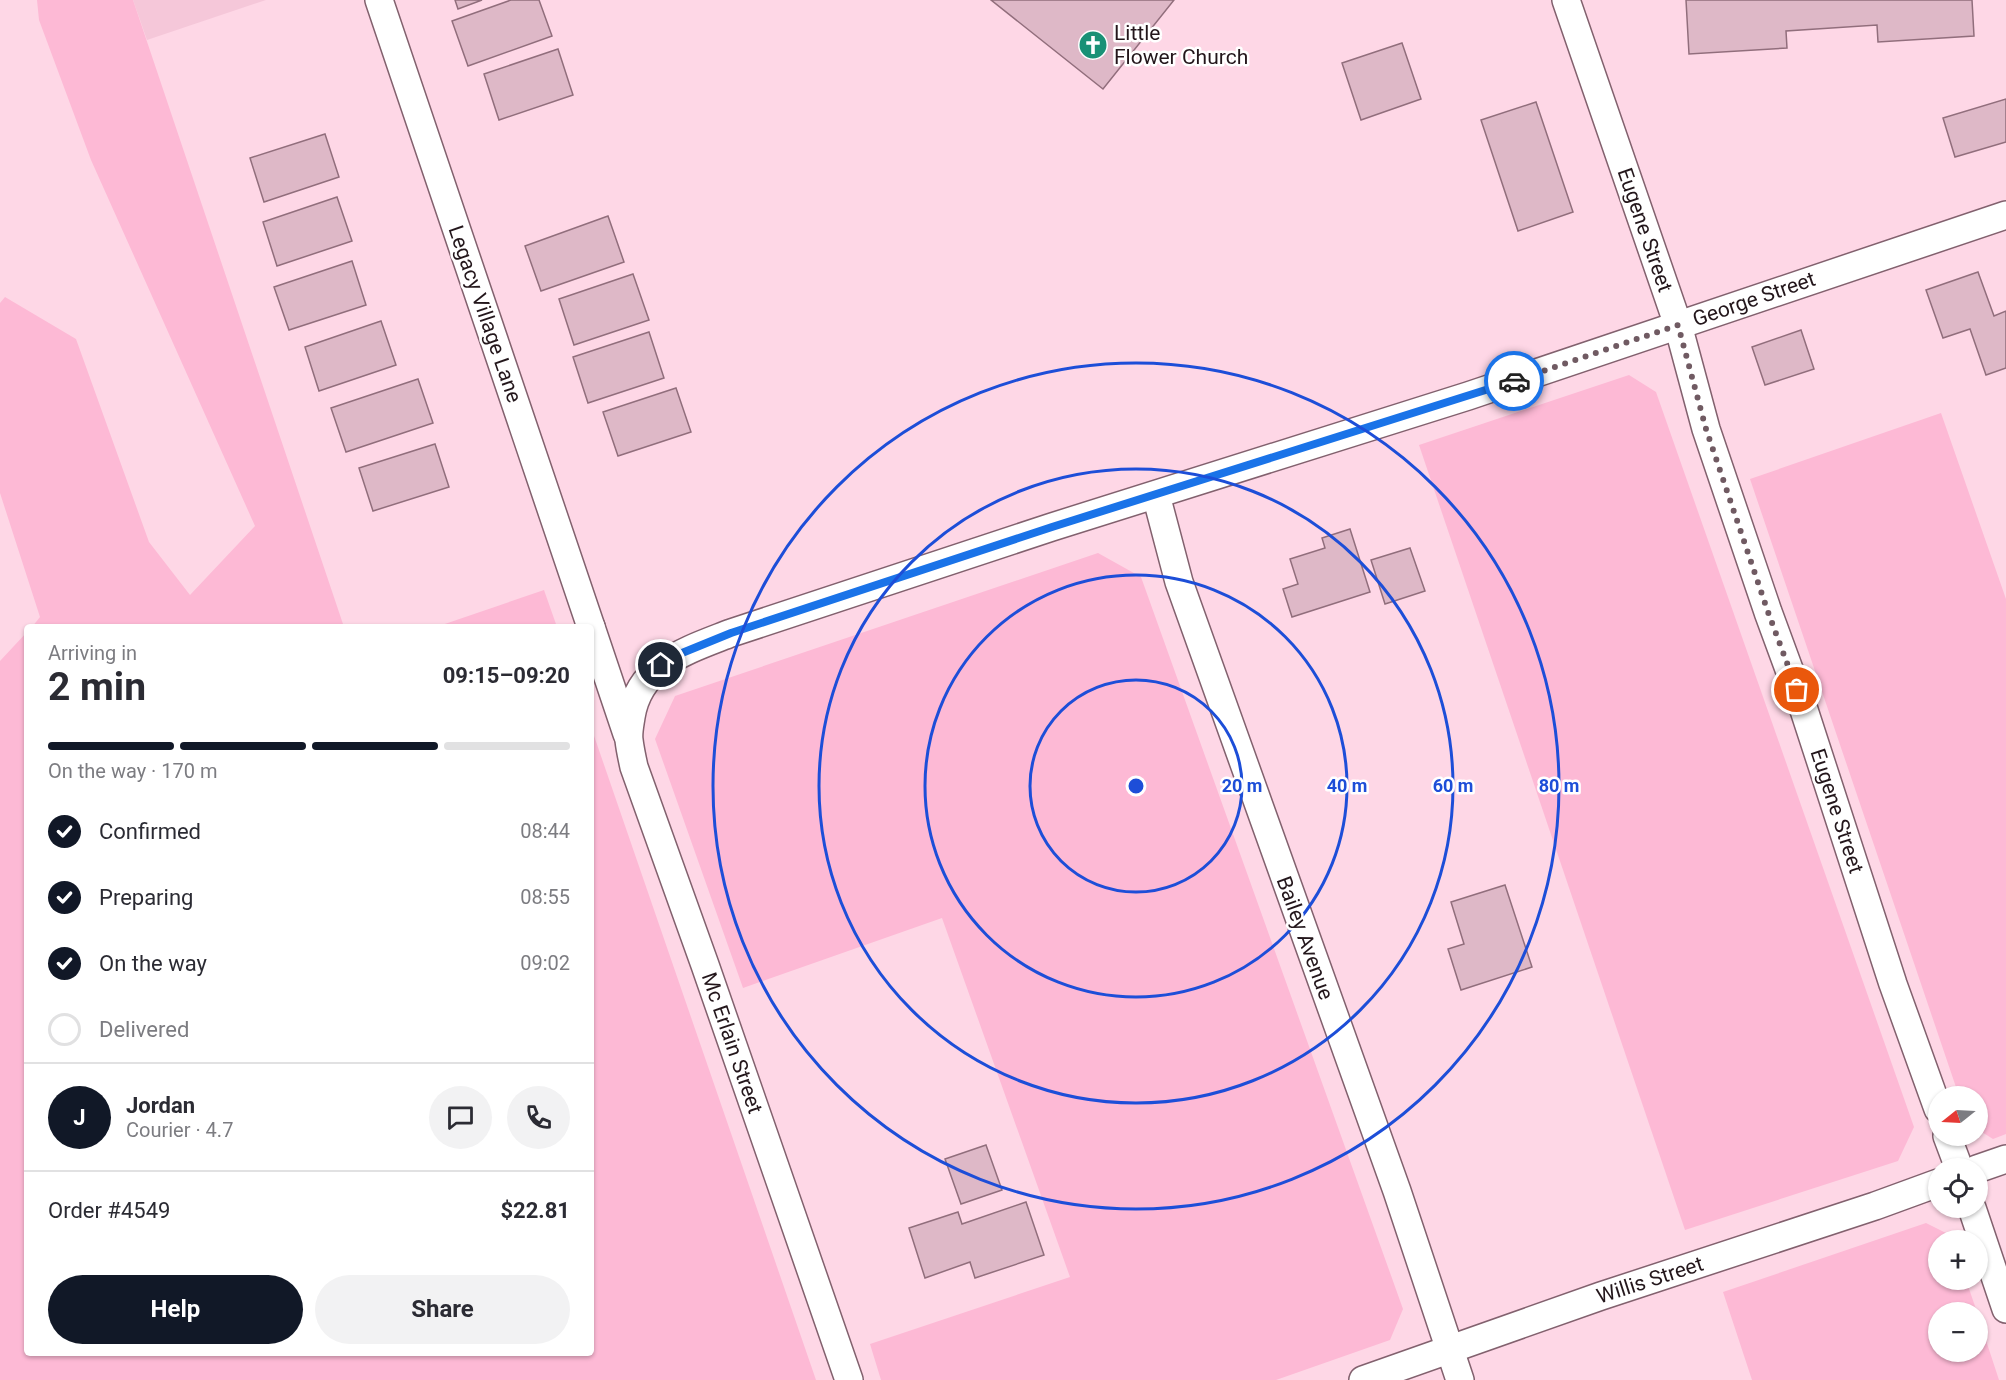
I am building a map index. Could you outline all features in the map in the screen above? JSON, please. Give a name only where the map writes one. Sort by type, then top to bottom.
[{"type":"street","name":"Legacy Village Lane","points":[[379,0],[590,624]]},
{"type":"street","name":"Eugene Street","points":[[1566,0],[1678,325],[1706,429],[1804,710],[1893,984],[1930,1086]]},
{"type":"street","name":"George Street","points":[[633,704],[646,681],[661,665],[682,653],[731,633],[1468,396],[2006,215]]},
{"type":"street","name":"Bailey Avenue","points":[[1156,495],[1186,603],[1397,1191],[1460,1380]]},
{"type":"street","name":"Legacy Village Lane","points":[[594,636],[628,738]]},
{"type":"street","name":"Mc Erlain Street","points":[[633,704],[628,738],[634,767],[849,1380]]},
{"type":"street","points":[[1988,1166],[2006,1160]]},
{"type":"street","name":"Willis Street","points":[[1364,1380],[1601,1296],[1928,1187]]},
{"type":"street","points":[[1975,1218],[2006,1309]]},
{"type":"shaded area","points":[[37,0],[133,0],[343,624],[34,624],[40,617],[0,493],[0,303],[5,297],[76,339],[149,542],[190,595],[255,526],[91,160],[39,20]]},
{"type":"shaded area","points":[[133,0],[266,0],[147,40]]},
{"type":"shaded area","points":[[1629,375],[1656,392],[1914,1127],[1898,1161],[1685,1230],[1419,445]]},
{"type":"shaded area","points":[[1941,413],[2006,599],[2006,1134],[1993,1139],[1988,1136],[1988,1086],[1956,1086],[1750,479]]},
{"type":"shaded area","points":[[1098,553],[1141,577],[1403,1309],[1390,1340],[1276,1380],[881,1380],[870,1344],[1070,1277],[942,918],[743,988],[655,739],[675,696]]},
{"type":"shaded area","points":[[544,590],[556,624],[445,624]]},
{"type":"shaded area","points":[[24,635],[24,1356],[594,1356],[594,736],[816,1380],[0,1380],[0,661]]},
{"type":"shaded area","points":[[1926,1223],[1940,1230],[1928,1230],[1928,1290],[1969,1290],[1974,1302],[1928,1302],[1928,1362],[1988,1362],[1988,1346],[1999,1380],[1752,1380],[1723,1292]]},
{"type":"building","points":[[455,0],[482,0],[458,9]]},
{"type":"building","points":[[511,0],[539,0],[552,36],[468,66],[452,21]]},
{"type":"building","name":"Little Flower Church","points":[[991,0],[1174,0],[1103,89]]},
{"type":"building","points":[[1686,0],[1972,0],[1974,36],[1878,42],[1877,25],[1786,31],[1787,48],[1689,54]]},
{"type":"building","points":[[1402,43],[1421,99],[1361,120],[1342,63]]},
{"type":"building","points":[[558,49],[573,95],[499,120],[484,74]]},
{"type":"building","points":[[2006,99],[2006,142],[1955,157],[1943,118]]},
{"type":"building","points":[[1536,102],[1573,212],[1518,231],[1481,120]]},
{"type":"building","points":[[325,134],[339,177],[264,202],[250,158]]},
{"type":"building","points":[[337,197],[352,241],[277,266],[263,222]]},
{"type":"building","points":[[608,216],[624,262],[541,291],[525,246]]},
{"type":"building","points":[[352,261],[366,305],[289,330],[274,287]]},
{"type":"building","points":[[1978,272],[1994,316],[2006,311],[2006,368],[1986,375],[1970,329],[1943,338],[1926,290]]},
{"type":"building","points":[[633,274],[649,320],[574,345],[559,299]]},
{"type":"building","points":[[381,321],[396,365],[319,391],[305,347]]},
{"type":"building","points":[[1801,330],[1814,369],[1765,385],[1752,347]]},
{"type":"building","points":[[649,332],[664,378],[588,403],[573,357]]},
{"type":"building","points":[[418,379],[433,423],[346,452],[331,408]]},
{"type":"building","points":[[676,388],[691,432],[618,456],[603,412]]},
{"type":"building","points":[[435,444],[449,487],[373,511],[359,468]]},
{"type":"building","points":[[1350,529],[1370,592],[1292,617],[1283,589],[1298,584],[1290,559],[1325,548],[1322,538]]},
{"type":"building","points":[[1410,548],[1425,591],[1385,604],[1371,560]]},
{"type":"building","points":[[1505,885],[1532,967],[1461,990],[1448,949],[1464,944],[1451,902]]},
{"type":"building","points":[[986,1145],[1002,1190],[961,1204],[945,1159]]},
{"type":"building","points":[[1026,1202],[1044,1255],[975,1278],[970,1262],[925,1278],[909,1228],[958,1212],[962,1224]]},
{"type":"way so far","points":[[1514,381],[1678,325],[1706,429],[1797,690]]},
{"type":"place","name":"Little Flower Church","points":[[1093,45]]},
{"type":"route","points":[[661,665],[682,653],[731,633],[1052,527],[1514,381]]}]
